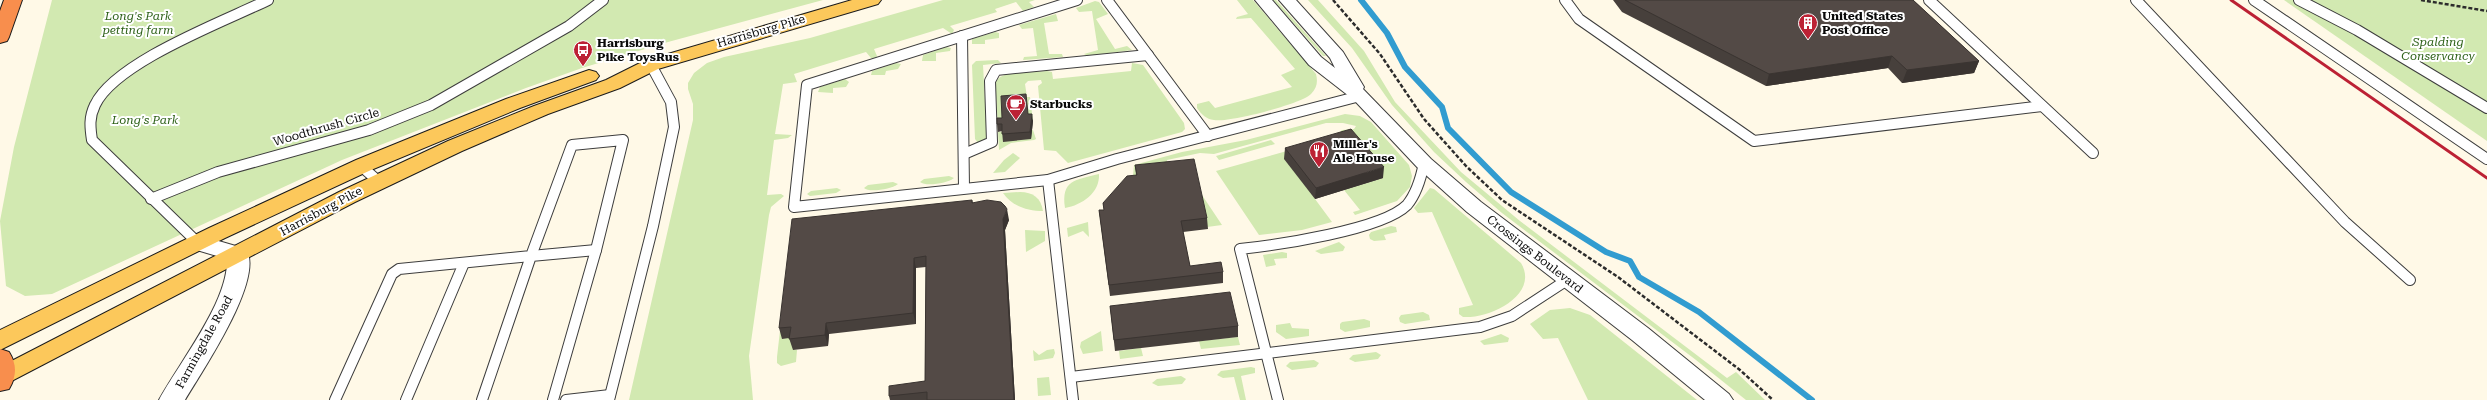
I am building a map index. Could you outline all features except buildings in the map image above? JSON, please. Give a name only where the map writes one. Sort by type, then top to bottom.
[{"type":"highway","points":[[0,37],[13,0]]},
{"type":"main road","name":"Harrisburg Pike","points":[[0,341],[360,165],[454,125],[604,71],[651,64],[872,0]]},
{"type":"main road","name":"Harrisburg Pike","points":[[1,374],[378,181],[503,125],[613,84],[651,64]]},
{"type":"street","name":"Crossings Boulevard","points":[[1263,0],[1315,62],[1360,96],[1424,163],[1474,206],[1567,280],[1640,334],[1721,400]]},
{"type":"street","name":"Crossings Boulevard","points":[[1287,0],[1337,56],[1360,96]]},
{"type":"street","points":[[198,243],[238,254]]},
{"type":"street","name":"Farmingdale Road","points":[[172,400],[230,299],[240,267],[238,254]]},
{"type":"lane","points":[[198,243],[92,140],[89,123],[95,104],[111,86],[144,62],[268,0]]},
{"type":"lane","name":"Woodthrush Circle","points":[[151,199],[218,172],[362,132],[431,105],[569,26],[603,0]]},
{"type":"lane","points":[[1077,0],[807,86],[794,207],[1048,180],[1360,96]]},
{"type":"lane","points":[[1107,0],[1208,136]]},
{"type":"lane","points":[[1565,0],[1579,19],[1754,141],[2042,106]]},
{"type":"lane","points":[[1929,0],[2093,153]]},
{"type":"lane","points":[[2136,0],[2345,222],[2410,280]]},
{"type":"lane","points":[[2254,0],[2487,159]]},
{"type":"lane","points":[[2299,0],[2363,34],[2487,108]]},
{"type":"lane","points":[[962,36],[964,188]]},
{"type":"lane","points":[[964,154],[984,147],[992,142],[991,76],[999,69],[1148,55]]},
{"type":"lane","points":[[566,400],[609,397],[653,226],[674,127],[674,116],[671,100],[651,64]]},
{"type":"lane","points":[[482,400],[572,145],[623,140],[596,250],[553,400]]},
{"type":"lane","points":[[1278,400],[1240,249],[1295,243],[1326,236],[1370,223],[1401,209],[1418,189],[1424,163]]},
{"type":"lane","points":[[360,165],[378,181]]},
{"type":"lane","points":[[1048,180],[1073,400]]},
{"type":"lane","points":[[335,400],[392,274],[399,269],[596,250]]},
{"type":"lane","points":[[406,400],[464,263]]},
{"type":"lane","points":[[1071,377],[1492,324],[1512,316],[1567,280]]},
{"type":"path","points":[[1333,0],[1380,54],[1424,119],[1466,166],[1502,200],[1546,232],[1618,277],[1740,370],[1773,400]]},
{"type":"path","points":[[2421,0],[2487,11]]},
{"type":"green space","name":"Long's Park","points":[[52,0],[823,0],[668,42],[582,68],[526,88],[342,160],[52,294],[25,296],[6,286],[0,221],[14,147]]},
{"type":"green space","points":[[943,0],[1035,0],[1029,2],[1034,7],[1023,11],[1016,2],[995,9],[997,12],[950,26],[954,30],[952,34],[943,28],[874,49],[877,56],[876,58],[871,58],[866,52],[794,74],[797,82],[783,84],[775,134],[792,135],[788,138],[774,140],[767,195],[781,194],[784,196],[771,207],[769,215],[749,356],[753,400],[629,400],[693,120],[693,104],[688,89],[688,83],[694,73],[707,63],[724,57],[810,38]]},
{"type":"green space","points":[[1237,0],[1253,0],[1316,74],[1317,80],[1315,89],[1311,94],[1294,103],[1248,116],[1233,119],[1214,120],[1206,118],[1197,108],[1197,104],[1209,101],[1215,108],[1292,87],[1281,75],[1295,69],[1251,18],[1236,19],[1237,17],[1248,14]]},
{"type":"green space","points":[[1273,0],[1276,0],[1326,56],[1323,56]]},
{"type":"green space","points":[[1308,0],[1318,0],[1364,51],[1395,102],[1461,172],[1520,221],[1727,378],[1736,372],[1765,400],[1746,400],[1696,360],[1502,213],[1466,182],[1434,152],[1392,105],[1352,48]]},
{"type":"green space","name":"Spalding Conservancy","points":[[2284,0],[2487,0],[2487,141]]},
{"type":"green space","points":[[1095,1],[1099,2],[1108,14],[1096,19],[1115,49],[1127,46],[1132,50],[1088,56],[1084,54],[1098,50],[1092,11],[1079,12],[1076,8]]},
{"type":"green space","points":[[1056,14],[1058,21],[1044,23],[1049,54],[1062,54],[1063,57],[1023,60],[1024,57],[1037,56],[1033,28],[1022,29],[1019,25]]},
{"type":"green space","points":[[995,32],[999,33],[999,38],[985,40],[985,44],[972,44],[972,39]]},
{"type":"green space","points":[[946,47],[951,48],[950,51],[936,53],[936,61],[922,61],[923,55]]},
{"type":"green space","points":[[998,60],[1001,63],[983,65],[987,138],[978,143],[975,139],[972,65],[976,61]]},
{"type":"green space","points":[[896,63],[901,64],[898,69],[886,71],[885,75],[871,75],[872,71]]},
{"type":"green space","points":[[1132,63],[1143,65],[1184,123],[1185,129],[1182,132],[1068,163],[1056,151],[1044,150],[1038,86],[1042,83],[1041,80],[1028,81],[1025,84],[1027,97],[1030,97],[1033,121],[998,126],[995,82],[1000,77],[1007,74],[1047,71],[1052,72],[1053,79],[1131,71]]},
{"type":"green space","points":[[845,79],[849,82],[846,87],[833,88],[833,93],[818,92],[820,87]]},
{"type":"green space","points":[[1345,114],[1360,116],[1371,122],[1409,165],[1412,176],[1410,187],[1397,201],[1355,215],[1353,212],[1360,210],[1344,190],[1383,178],[1336,136],[1342,130],[1354,129],[1356,126],[1343,123],[1326,123],[1214,154],[1200,153],[1167,160],[1168,172],[1132,186],[1134,165],[1182,152],[1246,140]]},
{"type":"green space","points":[[1033,130],[1036,139],[1011,143],[999,150],[998,132]]},
{"type":"green space","points":[[1271,140],[1275,144],[1219,160],[1216,156]]},
{"type":"green space","points":[[1301,147],[1315,199],[1332,222],[1302,230],[1259,235],[1216,171]]},
{"type":"green space","points":[[1013,153],[1020,158],[1005,172],[993,173],[1004,160]]},
{"type":"green space","points":[[1099,174],[1099,181],[1089,197],[1078,204],[1065,208],[1065,192],[1072,183],[1083,178]]},
{"type":"green space","points":[[949,176],[954,178],[937,184],[920,182],[924,179]]},
{"type":"green space","points":[[893,182],[898,184],[881,190],[864,188],[868,185]]},
{"type":"green space","points":[[837,188],[841,190],[836,193],[810,196],[807,194],[811,191]]},
{"type":"green space","points":[[1430,188],[1434,189],[1521,263],[1525,275],[1524,285],[1518,295],[1509,303],[1486,314],[1474,317],[1463,317],[1459,314],[1459,308],[1473,305],[1432,212],[1418,213],[1414,208]]},
{"type":"green space","points":[[1200,192],[1222,225],[1207,227]]},
{"type":"green space","points":[[1003,193],[1029,193],[1036,197],[1042,206],[1043,211],[1020,207],[1007,198]]},
{"type":"green space","points":[[1088,222],[1089,237],[1083,231],[1068,237],[1067,228]]},
{"type":"green space","points":[[1391,226],[1396,227],[1397,232],[1384,235],[1386,240],[1374,241],[1370,239],[1369,235],[1371,232]]},
{"type":"green space","points":[[1025,230],[1045,231],[1045,241],[1026,252]]},
{"type":"green space","points":[[1339,242],[1345,247],[1343,251],[1321,254],[1315,251]]},
{"type":"green space","points":[[1282,252],[1287,253],[1287,258],[1274,259],[1276,265],[1266,267],[1263,255]]},
{"type":"green space","points":[[785,287],[794,338],[793,350],[797,350],[796,362],[781,366],[777,363],[777,357]]},
{"type":"green space","points":[[1570,308],[1590,315],[1697,400],[1588,400],[1558,338],[1543,339],[1530,324],[1550,310]]},
{"type":"green space","points":[[1423,312],[1429,315],[1430,320],[1405,324],[1400,322],[1399,318],[1401,315]]},
{"type":"green space","points":[[1364,319],[1370,321],[1370,327],[1345,332],[1340,329],[1340,324],[1342,322]]},
{"type":"green space","points":[[1290,323],[1292,328],[1309,329],[1309,336],[1286,339],[1276,332],[1276,325]]},
{"type":"green space","points":[[1101,331],[1103,351],[1083,354],[1080,347],[1081,342]]},
{"type":"green space","points":[[1501,334],[1509,338],[1508,342],[1484,345],[1480,341]]},
{"type":"green space","points":[[1238,337],[1240,345],[1201,349],[1199,341]]},
{"type":"green space","points":[[1141,348],[1143,356],[1120,359],[1119,351]]},
{"type":"green space","points":[[1054,349],[1055,353],[1053,358],[1034,361],[1033,350],[1039,355],[1047,350]]},
{"type":"green space","points":[[1376,352],[1381,355],[1378,359],[1355,362],[1349,359],[1353,355]]},
{"type":"green space","points":[[1314,360],[1319,363],[1316,367],[1292,370],[1286,366],[1290,362]]},
{"type":"green space","points":[[1251,367],[1255,368],[1255,373],[1241,376],[1246,400],[1240,400],[1234,377],[1223,378],[1217,375],[1221,371]]},
{"type":"green space","points":[[1181,376],[1186,379],[1182,384],[1158,386],[1152,383],[1157,379]]},
{"type":"green space","points":[[1049,377],[1051,395],[1038,396],[1037,378]]},
{"type":"waterway","points":[[1361,0],[1387,33],[1405,67],[1442,107],[1448,128],[1511,192],[1606,252],[1630,261],[1639,277],[1699,312],[1812,400]]},
{"type":"railway","points":[[2231,0],[2487,178]]},
{"type":"place","name":"United States Post Office","points":[[1808,40]]},
{"type":"place","name":"Harrisburg Pike ToysRus","points":[[583,67]]},
{"type":"place","name":"Starbucks","points":[[1016,121]]},
{"type":"place","name":"Miller's Ale House","points":[[1319,168]]},
{"type":"park label","name":"Long's Park petting farm","points":[[138,23]]}]
